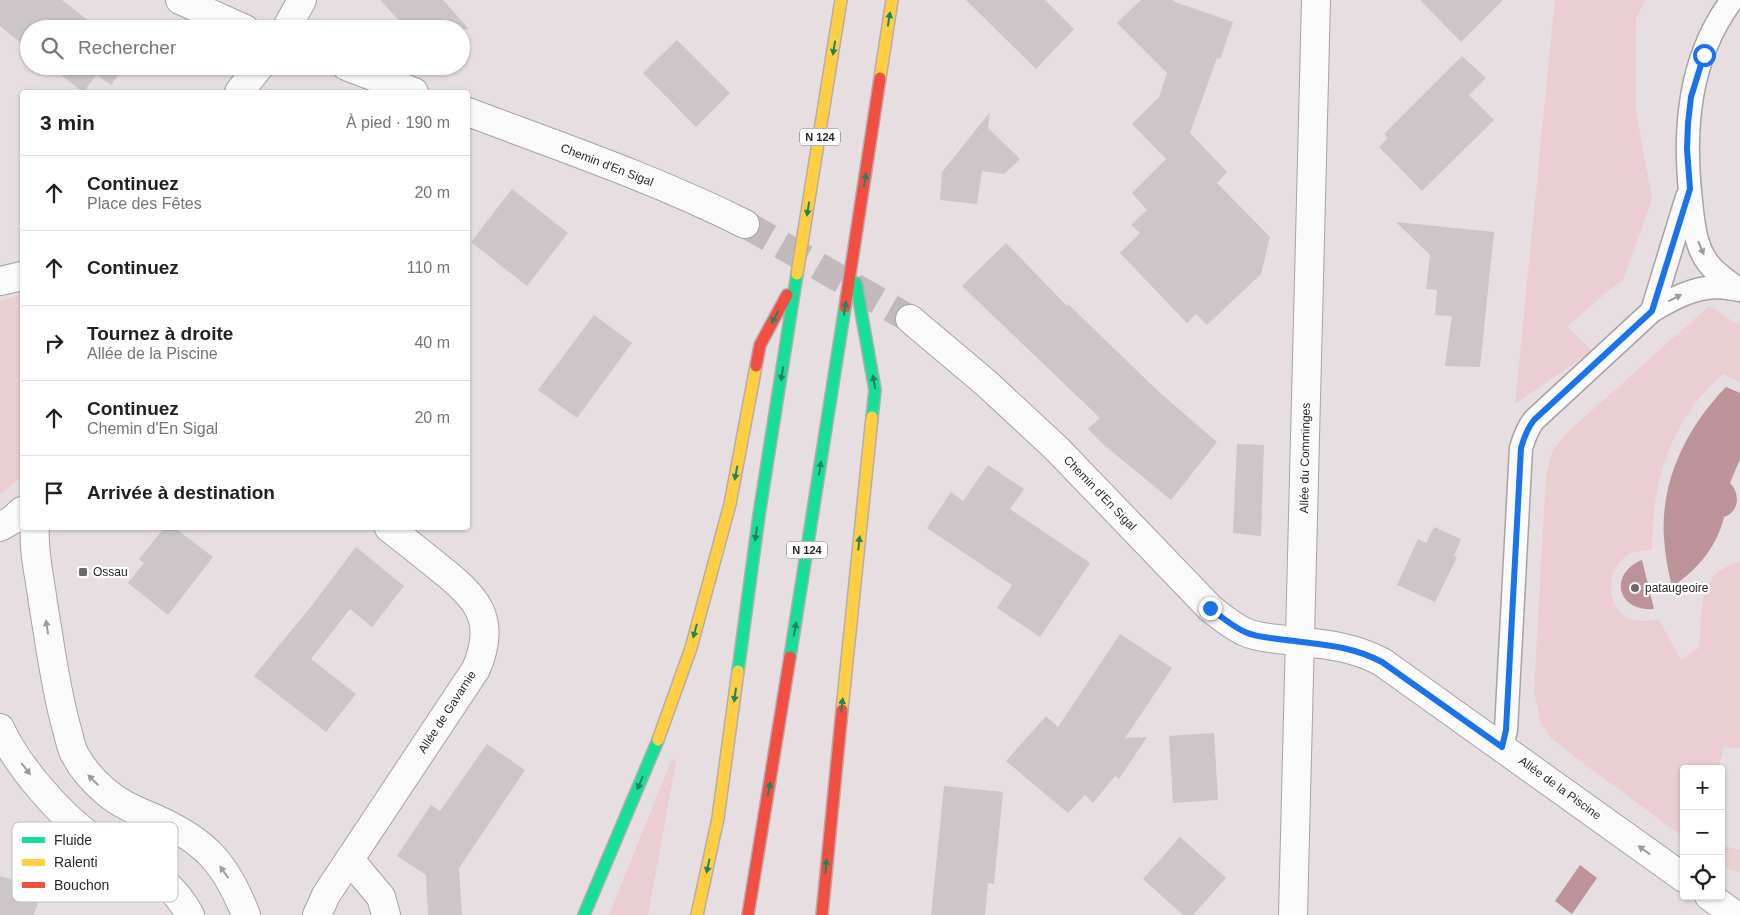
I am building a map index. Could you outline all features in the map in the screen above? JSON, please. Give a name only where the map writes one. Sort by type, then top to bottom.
[{"type":"highway","name":"N 124","points":[[697,915],[718,818],[759,515],[841,0]]},
{"type":"highway","name":"N 124","points":[[748,915],[892,0]]},
{"type":"highway","points":[[822,915],[828,839],[875,390],[852,263]]},
{"type":"highway","points":[[584,915],[664,727],[688,656],[730,504],[760,345],[798,274]]},
{"type":"street","points":[[180,0],[225,20]]},
{"type":"street","points":[[279,20],[280,0]]},
{"type":"street","points":[[291,20],[302,0]]},
{"type":"street","name":"Allée du Comminges","points":[[1293,915],[1312,643],[1316,0]]},
{"type":"street","points":[[241,90],[253,75]]},
{"type":"street","points":[[370,75],[409,90]]},
{"type":"street","name":"Chemin d'En Sigal","points":[[470,113],[615,166],[699,201],[744,224]]},
{"type":"street","points":[[0,281],[20,276]]},
{"type":"street","name":"Chemin d'En Sigal","points":[[910,319],[986,383],[1056,448],[1210,608],[1229,624],[1247,633],[1270,639],[1312,643]]},
{"type":"street","points":[[0,527],[20,513]]},
{"type":"street","points":[[35,530],[38,568],[60,706],[74,753],[89,776],[108,794],[129,808],[160,822]]},
{"type":"street","name":"Allée de Gavarnie","points":[[317,915],[326,895],[476,669],[482,656],[484,641],[483,619],[480,608],[473,597],[462,585],[392,530]]},
{"type":"street","name":"Allée de la Piscine","points":[[1312,643],[1355,650],[1382,662],[1680,875]]},
{"type":"street","points":[[0,728],[6,742],[21,763],[65,815],[73,822]]},
{"type":"street","points":[[178,830],[188,835],[209,852],[236,890],[246,915]]},
{"type":"street","points":[[350,860],[380,897],[386,915]]},
{"type":"street","points":[[178,897],[190,915]]},
{"type":"street","points":[[1714,900],[1735,915]]},
{"type":"lane","points":[[1732,0],[1721,18],[1704,55],[1691,97],[1687,149],[1693,219],[1699,245],[1708,262],[1740,290]]},
{"type":"lane","points":[[1652,311],[1690,189]]},
{"type":"lane","points":[[1502,747],[1506,730],[1521,448],[1527,430],[1534,420],[1652,311],[1678,296],[1696,290],[1716,287],[1740,290]]},
{"type":"shaded area","points":[[1555,0],[1645,0],[1636,19],[1636,112],[1652,199],[1624,278],[1567,326],[1592,351],[1515,404]]},
{"type":"shaded area","points":[[20,295],[20,479],[0,494],[0,301]]},
{"type":"shaded area","points":[[1709,306],[1740,326],[1740,382],[1723,374],[1690,411],[1668,453],[1661,476],[1656,499],[1652,549],[1635,552],[1626,556],[1619,562],[1612,579],[1612,597],[1620,612],[1628,618],[1639,621],[1659,620],[1681,660],[1699,648],[1702,607],[1708,584],[1715,575],[1725,568],[1740,562],[1740,748],[1724,747],[1719,765],[1680,765],[1680,834],[1551,738],[1540,721],[1534,691],[1546,476],[1552,452],[1569,431]]},
{"type":"shaded area","points":[[1726,387],[1740,393],[1740,459],[1730,483],[1736,492],[1736,507],[1729,515],[1724,517],[1721,528],[1705,557],[1690,573],[1672,587],[1665,551],[1664,517],[1672,476],[1688,437],[1699,419]]},
{"type":"shaded area","name":"pataugeoire","points":[[1642,560],[1654,609],[1632,605],[1625,599],[1621,591],[1621,582],[1624,574],[1631,566]]},
{"type":"shaded area","points":[[672,759],[676,761],[648,915],[609,915]]},
{"type":"shaded area","points":[[1725,846],[1740,850],[1740,872],[1725,867]]},
{"type":"shaded area","points":[[1580,865],[1597,878],[1572,914],[1555,901]]},
{"type":"building","points":[[0,0],[62,0],[88,20],[20,20],[20,43],[0,26]]},
{"type":"building","points":[[380,0],[443,0],[461,20],[399,20]]},
{"type":"building","points":[[966,0],[1045,0],[1074,29],[1036,69]]},
{"type":"building","points":[[1141,0],[1173,0],[1233,22],[1220,59],[1217,58],[1190,133],[1227,172],[1217,183],[1270,237],[1261,274],[1207,325],[1196,314],[1187,323],[1120,253],[1140,233],[1131,225],[1147,210],[1132,193],[1166,159],[1132,124],[1159,97],[1167,73],[1117,23]]},
{"type":"building","points":[[1420,0],[1503,0],[1461,42]]},
{"type":"building","points":[[677,40],[730,93],[696,127],[643,73]]},
{"type":"building","points":[[1462,56],[1486,78],[1469,95],[1494,120],[1422,191],[1379,147],[1388,138],[1384,134]]},
{"type":"building","points":[[61,75],[97,75],[85,90],[80,90]]},
{"type":"building","points":[[97,75],[118,75],[111,85]]},
{"type":"building","points":[[990,112],[988,128],[1020,159],[1004,174],[982,171],[977,204],[940,200],[942,172]]},
{"type":"building","points":[[512,189],[568,233],[527,286],[471,242]]},
{"type":"building","points":[[1396,222],[1494,232],[1480,367],[1445,366],[1452,316],[1435,315],[1437,290],[1426,289],[1430,255]]},
{"type":"building","points":[[1006,243],[1067,306],[1068,304],[1159,392],[1217,442],[1171,500],[1104,445],[1088,429],[1100,418],[962,286]]},
{"type":"building","points":[[594,315],[632,343],[577,418],[538,390]]},
{"type":"building","points":[[1237,444],[1264,445],[1261,536],[1233,533]]},
{"type":"building","points":[[988,465],[1024,489],[1010,509],[1090,563],[1040,637],[997,608],[1012,585],[927,528],[951,492],[963,501]]},
{"type":"building","points":[[1434,527],[1461,539],[1454,556],[1457,557],[1435,602],[1397,585],[1418,539],[1426,543]]},
{"type":"building","points":[[162,530],[178,530],[213,557],[168,615],[128,583],[144,563],[139,559]]},
{"type":"building","points":[[356,547],[404,586],[372,627],[350,609],[311,659],[356,694],[326,732],[254,676],[313,604]]},
{"type":"building","points":[[1120,634],[1172,668],[1125,738],[1147,737],[1119,779],[1115,776],[1093,803],[1085,795],[1068,813],[1006,761],[1046,716],[1058,727]]},
{"type":"building","points":[[1214,733],[1218,800],[1173,803],[1169,736]]},
{"type":"building","points":[[487,744],[525,770],[459,868],[462,915],[428,915],[426,875],[397,856],[431,805],[440,811]]},
{"type":"building","points":[[944,786],[1003,792],[994,884],[988,883],[985,915],[931,915]]},
{"type":"building","points":[[1180,837],[1226,878],[1193,915],[1183,915],[1143,879]]},
{"type":"building","points":[[0,876],[12,880],[12,902],[38,902],[34,915],[0,915]]},
{"type":"tunnel","points":[[745,224],[910,319]]},
{"type":"traffic: fast","points":[[738,671],[759,515],[797,274]]},
{"type":"traffic: fast","points":[[856,283],[875,390],[872,417]]},
{"type":"traffic: fast","points":[[790,657],[845,307]]},
{"type":"traffic: fast","points":[[584,915],[658,740]]},
{"type":"traffic: slow","points":[[797,274],[841,0]]},
{"type":"traffic: slow","points":[[880,78],[892,0]]},
{"type":"traffic: slow","points":[[658,740],[691,648],[730,504],[756,366]]},
{"type":"traffic: slow","points":[[842,710],[872,417]]},
{"type":"traffic: slow","points":[[697,915],[718,818],[738,671]]},
{"type":"traffic: jam","points":[[845,307],[880,78]]},
{"type":"traffic: jam","points":[[756,366],[760,345],[787,295]]},
{"type":"traffic: jam","points":[[748,915],[790,657]]},
{"type":"traffic: jam","points":[[822,915],[842,710]]},
{"type":"place","name":"Ossau","points":[[83,572]]},
{"type":"place","name":"pataugeoire","points":[[1635,588]]},
{"type":"route","points":[[1210,608],[1229,624],[1247,633],[1270,639],[1338,646],[1368,655],[1382,662],[1502,747],[1506,730],[1523,439],[1534,420],[1652,311],[1690,189],[1687,149],[1688,123],[1691,97],[1704,55]]}]
